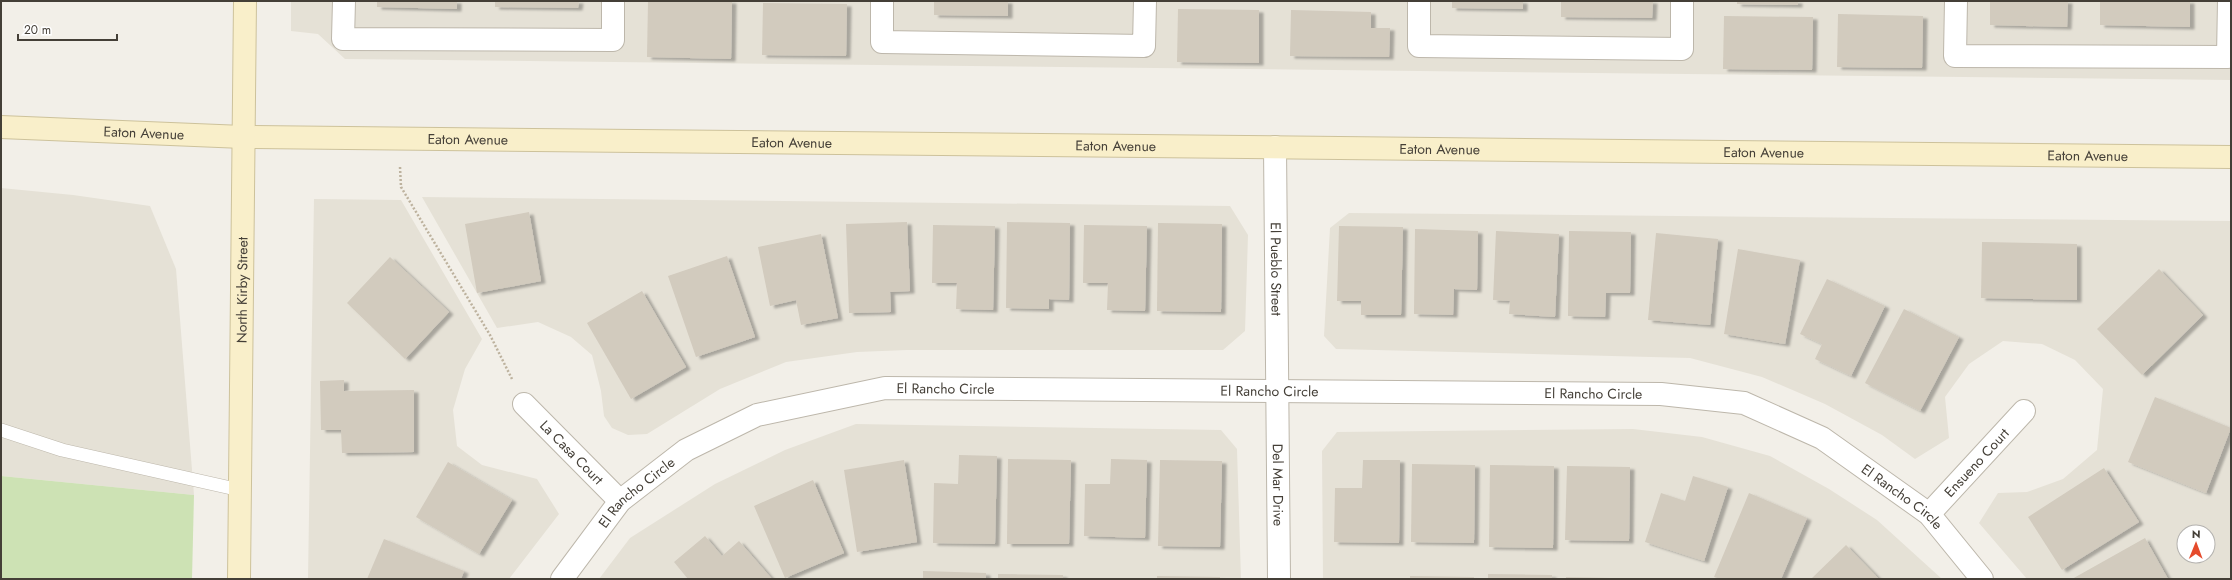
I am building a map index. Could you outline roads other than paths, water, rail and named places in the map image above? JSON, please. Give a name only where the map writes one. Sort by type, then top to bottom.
[{"type":"street","name":"North Kirby Street","points":[[239,579],[245,1]]},
{"type":"street","points":[[344,1],[343,38],[613,40],[613,1]]},
{"type":"street","points":[[882,1],[882,42],[1144,46],[1145,1]]},
{"type":"street","points":[[1419,1],[1419,46],[1682,49],[1682,1]]},
{"type":"street","points":[[1956,1],[1955,56],[2228,56],[2229,1]]},
{"type":"street","name":"Eaton Avenue","points":[[1,127],[243,137],[2231,157]]},
{"type":"street","name":"El Pueblo Street","points":[[1275,148],[1277,391]]},
{"type":"street","name":"El Rancho Circle","points":[[562,579],[620,501],[686,450],[756,415],[885,388],[1661,394],[1744,403],[1822,438],[1930,514],[1982,579]]},
{"type":"street","name":"Del Mar Drive","points":[[1277,391],[1279,579]]},
{"type":"street","name":"La Casa Court","points":[[524,404],[620,501]]},
{"type":"street","name":"Ensueno Court","points":[[1930,514],[2024,411]]},
{"type":"lane","points":[[1,430],[62,450],[240,490]]}]
